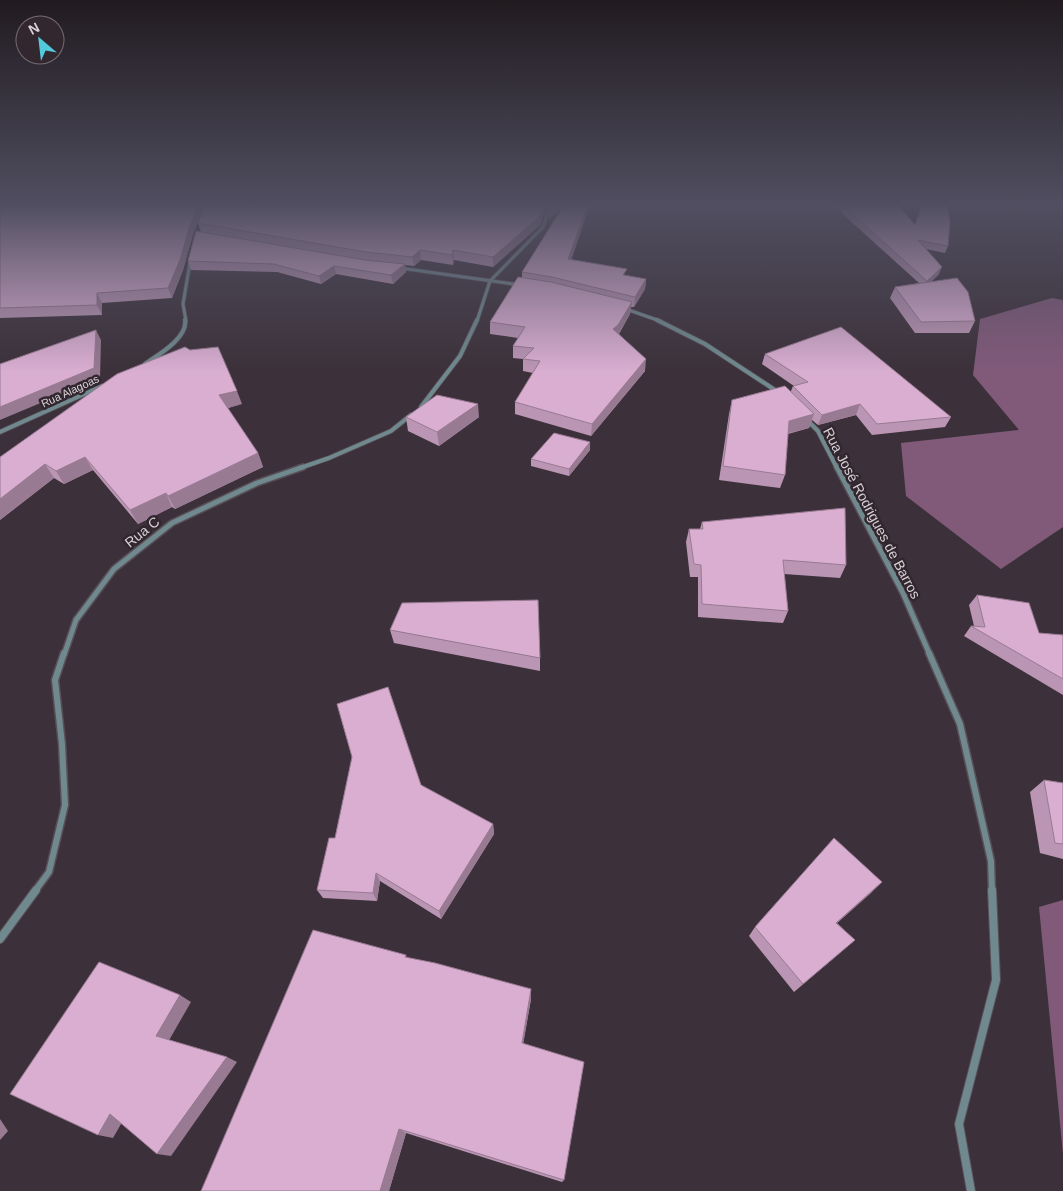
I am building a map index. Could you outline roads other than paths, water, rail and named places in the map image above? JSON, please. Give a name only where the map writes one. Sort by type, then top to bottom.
[{"type":"street","points":[[138,370],[174,344],[186,324],[183,304],[190,261]]},
{"type":"street","points":[[490,281],[510,261]]},
{"type":"street","points":[[397,268],[525,286]]},
{"type":"street","name":"Rua C","points":[[0,939],[49,872],[65,805],[62,744],[55,680],[76,620],[81,613],[114,569],[172,522],[257,483],[329,458],[391,431],[426,404],[460,356],[480,314],[490,281]]},
{"type":"street","points":[[619,307],[638,312],[700,341],[782,395]]},
{"type":"street","name":"Rua Alagoas","points":[[0,432],[103,385]]},
{"type":"street","name":"Rua José Rodrigues de Barros","points":[[800,413],[818,431],[902,593],[960,724],[990,861],[996,980],[959,1124],[971,1191]]}]
